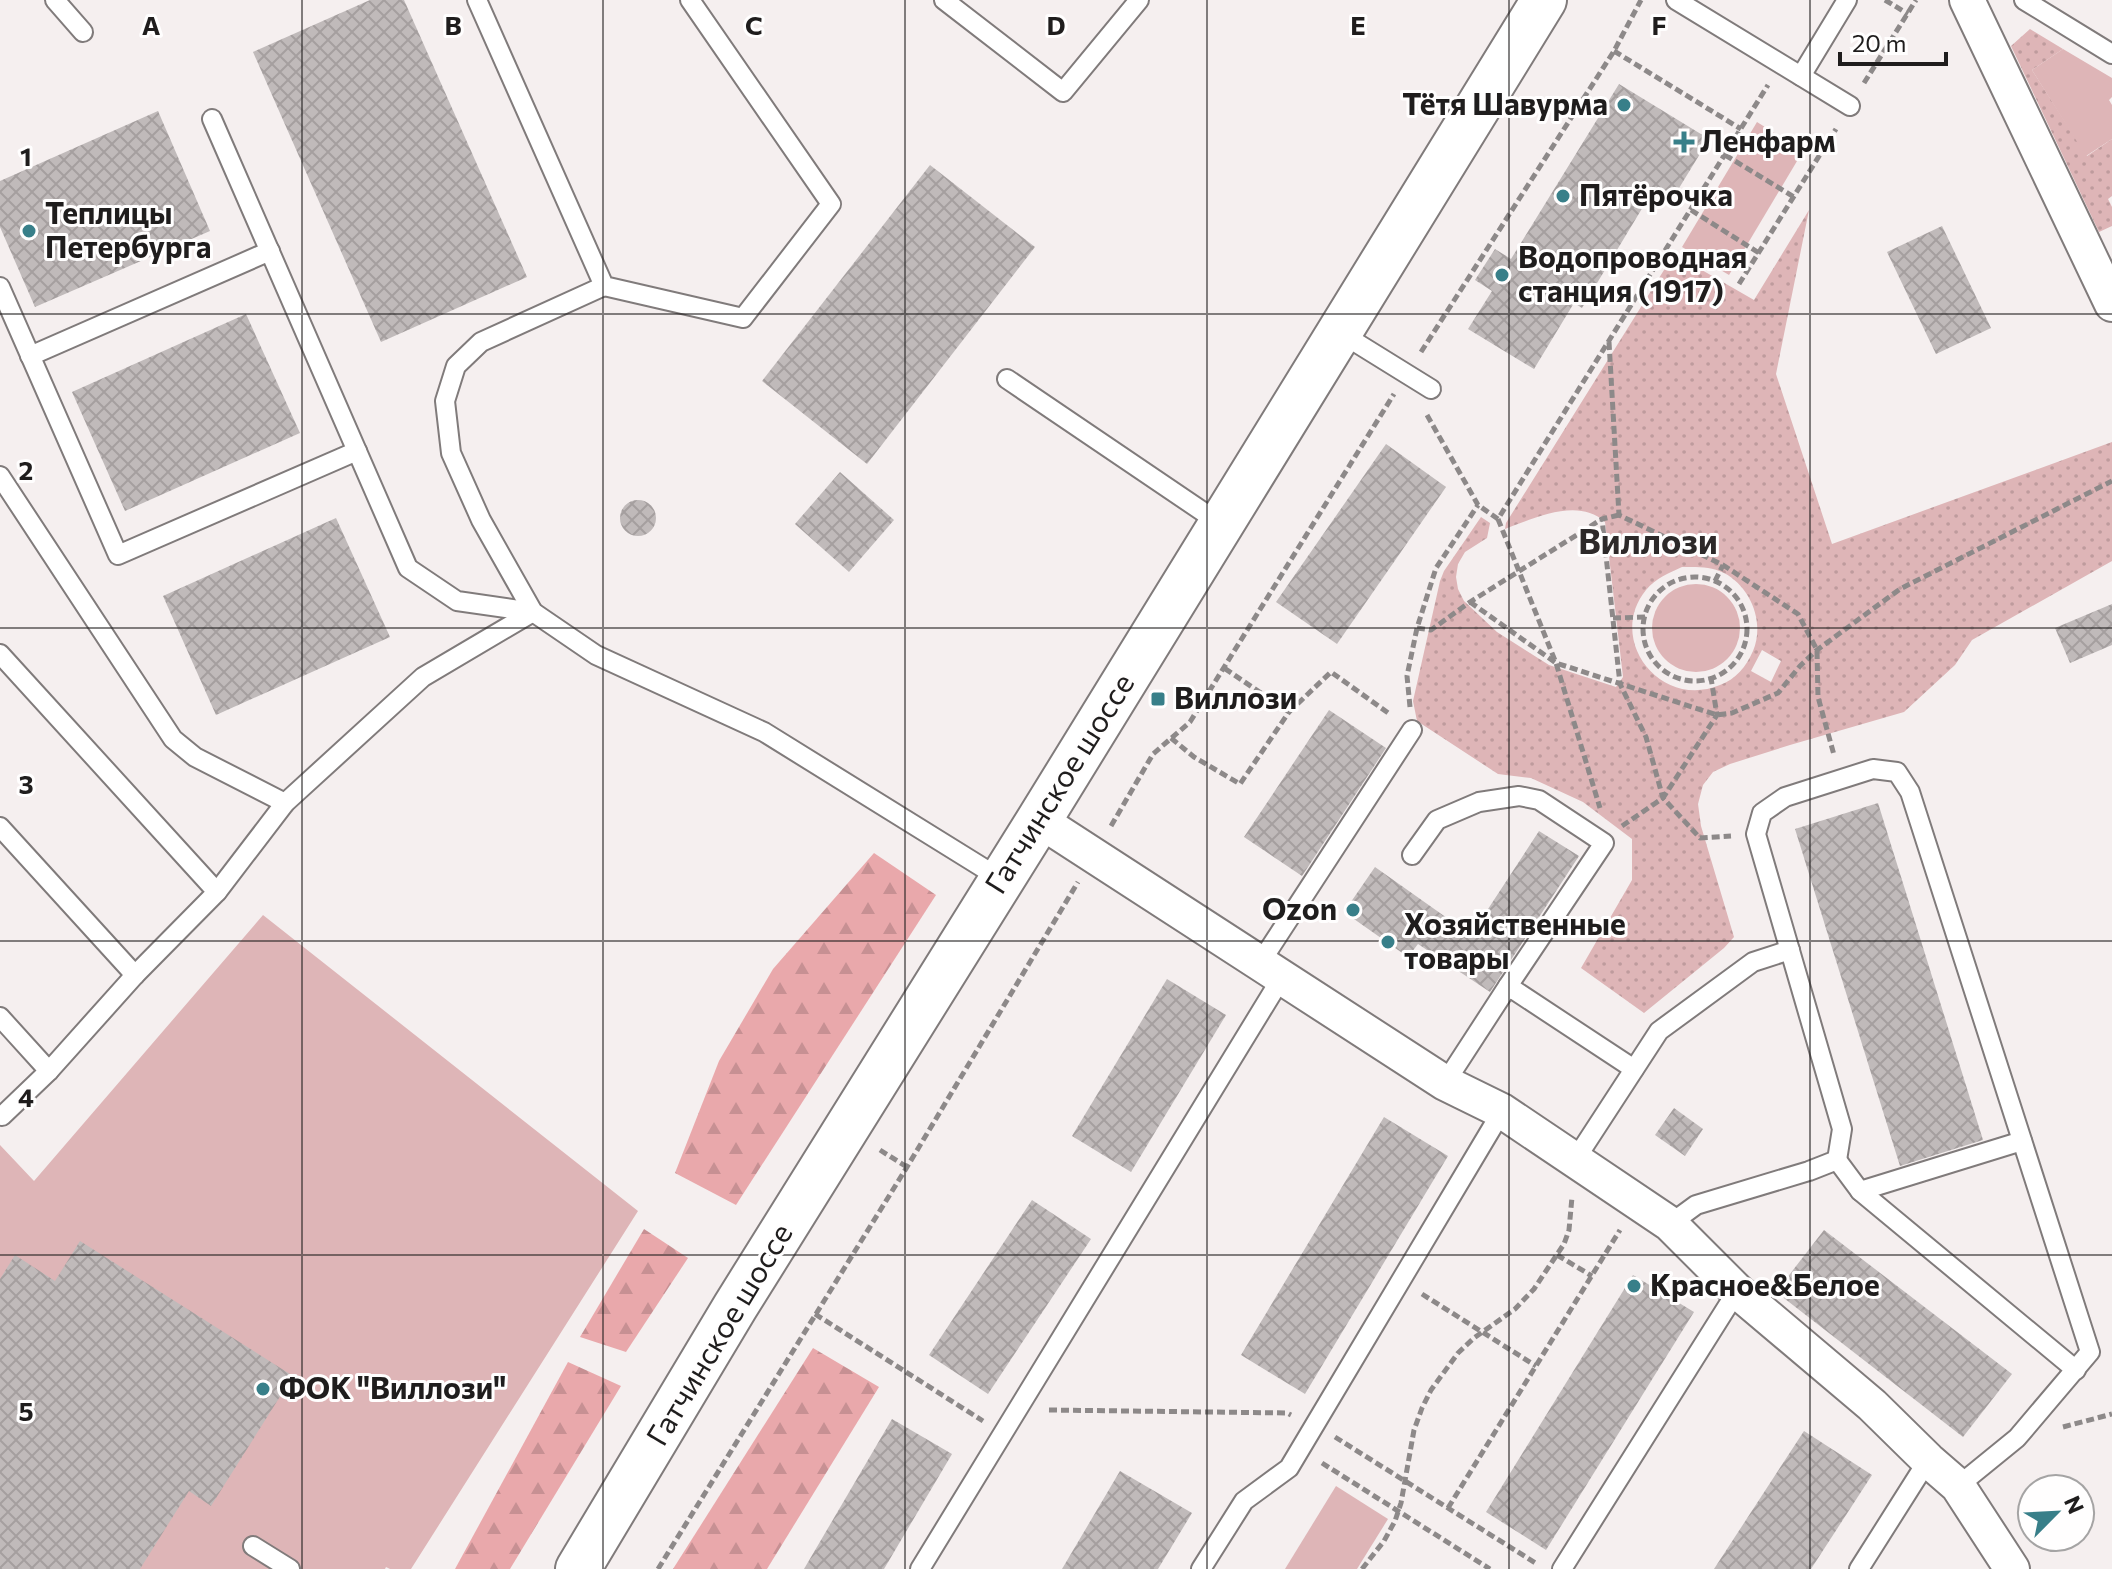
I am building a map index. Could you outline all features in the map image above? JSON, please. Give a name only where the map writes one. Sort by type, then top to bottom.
[{"type":"main road","name":"Гатчинское шоссе","points":[[578,1569],[735,1307],[1544,0]]},
{"type":"street","points":[[1969,1],[2102,256],[2112,304]]},
{"type":"street","points":[[1039,820],[1445,1083],[1502,1111],[1670,1224],[1737,1291],[1872,1405],[1958,1486],[2012,1569]]},
{"type":"lane","points":[[55,0],[83,32]]},
{"type":"lane","points":[[477,0],[604,286]]},
{"type":"lane","points":[[533,612],[481,520],[451,453],[445,401],[456,366],[481,342],[604,286],[743,318],[831,204],[690,0]]},
{"type":"lane","points":[[944,0],[1063,92],[1139,0]]},
{"type":"lane","points":[[1676,0],[1850,106]]},
{"type":"lane","points":[[1801,76],[1847,0]]},
{"type":"lane","points":[[2024,0],[2112,54]]},
{"type":"lane","points":[[212,119],[408,568],[457,601],[533,612],[596,655],[764,732],[1001,879]]},
{"type":"lane","points":[[30,356],[270,251]]},
{"type":"lane","points":[[0,287],[118,555],[357,451]]},
{"type":"lane","points":[[1339,332],[1407,374],[1426,397]]},
{"type":"lane","points":[[1007,379],[1221,524]]},
{"type":"lane","points":[[0,476],[173,739],[195,757],[285,803]]},
{"type":"lane","points":[[2,1116],[49,1071],[135,975],[217,892],[285,803],[423,677],[533,612]]},
{"type":"lane","points":[[0,654],[217,892]]},
{"type":"lane","points":[[920,1569],[1412,730]]},
{"type":"lane","points":[[1958,1486],[2017,1438],[2076,1370],[2090,1352],[1910,792],[1897,772],[1873,769],[1785,797],[1762,813],[1756,834],[1842,1129],[1837,1160],[1860,1191],[2076,1370]]},
{"type":"lane","points":[[1412,855],[1437,820],[1479,802],[1519,796],[1539,800],[1606,839],[1445,1083]]},
{"type":"lane","points":[[0,827],[135,975]]},
{"type":"lane","points":[[1575,1160],[1659,1031],[1753,962],[1790,950]]},
{"type":"lane","points":[[1508,986],[1634,1069]]},
{"type":"lane","points":[[0,1017],[49,1071]]},
{"type":"lane","points":[[1201,1569],[1244,1501],[1289,1468],[1502,1111]]},
{"type":"lane","points":[[1860,1191],[2022,1141]]},
{"type":"lane","points":[[1670,1224],[1696,1205],[1837,1160]]},
{"type":"lane","points":[[1562,1569],[1737,1291]]},
{"type":"lane","points":[[1859,1569],[1928,1460]]},
{"type":"lane","points":[[253,1546],[290,1569]]},
{"type":"path","points":[[658,1569],[907,1167],[1153,754],[1190,722],[1407,374],[1614,51],[1641,0]]},
{"type":"path","points":[[1885,0],[1908,14]]},
{"type":"path","points":[[1739,284],[1916,0]]},
{"type":"path","points":[[1614,51],[1741,129]]},
{"type":"path","points":[[1498,519],[1781,63]]},
{"type":"path","points":[[1725,155],[1794,197]]},
{"type":"path","points":[[1691,210],[1759,253]]},
{"type":"path","points":[[1609,341],[1619,515]]},
{"type":"path","points":[[1426,397],[1478,505],[1498,519],[1556,663],[1606,839],[1663,798],[1717,715],[1711,678]]},
{"type":"path","points":[[1470,602],[1556,663],[1717,715],[1732,713],[1778,693],[1817,650],[1900,589],[2112,481]]},
{"type":"path","points":[[1412,730],[1407,676],[1417,628],[1436,568],[1478,505]]},
{"type":"path","points":[[1417,628],[1431,630],[1602,519],[1619,515],[1723,565],[1798,614],[1817,650],[1818,697],[1841,779]]},
{"type":"path","points":[[1602,519],[1620,684],[1646,737],[1663,798],[1700,838],[1756,834]]},
{"type":"path","points":[[1715,581],[1723,565]]},
{"type":"path","points":[[1698,576],[1715,581],[1731,590],[1741,604],[1747,622],[1746,640],[1740,657],[1727,670],[1711,678],[1693,681],[1675,677],[1660,667],[1649,653],[1644,635],[1645,617],[1652,600],[1664,587],[1680,579],[1698,576]]},
{"type":"path","points":[[1613,618],[1645,617]]},
{"type":"path","points":[[1224,668],[1289,712]]},
{"type":"path","points":[[1171,738],[1194,757],[1240,784],[1289,712],[1331,672],[1412,730]]},
{"type":"path","points":[[1362,1569],[1384,1541],[1398,1511],[1414,1430],[1431,1390],[1458,1353],[1515,1309],[1534,1289],[1557,1255],[1569,1230],[1575,1160]]},
{"type":"path","points":[[1448,1508],[1623,1225]]},
{"type":"path","points":[[1557,1255],[1592,1276]]},
{"type":"path","points":[[1440,1306],[1536,1366]]},
{"type":"path","points":[[815,1314],[994,1428]]},
{"type":"path","points":[[1300,1450],[1490,1569]]},
{"type":"shaded area","points":[[2030,29],[2063,49],[2032,70],[2087,156],[2112,139],[2112,196],[2108,199],[2112,207],[2112,226],[2099,232],[2011,46]]},
{"type":"shaded area","points":[[2063,49],[2112,78],[2112,97],[2109,100],[2112,105],[2112,139],[2086,156],[2032,70]]},
{"type":"shaded area","points":[[1757,122],[1803,151],[1729,275],[1682,247]]},
{"type":"shaded area","points":[[1809,210],[1776,374],[1832,544],[2112,442],[2112,561],[1972,640],[1955,665],[1904,712],[1790,745],[1713,772],[1703,785],[1698,804],[1701,826],[1734,937],[1644,1013],[1581,968],[1632,880],[1632,839],[1583,802],[1531,778],[1498,774],[1417,721],[1413,701],[1440,581],[1481,517],[1490,523],[1487,538],[1465,552],[1458,564],[1456,577],[1464,601],[1497,632],[1549,665],[1616,687],[1623,677],[1605,522],[1582,511],[1569,510],[1543,515],[1505,529],[1506,523],[1674,254],[1754,300]],"holes":[[[1682,567],[1714,569],[1733,579],[1748,596],[1756,618],[1756,640],[1744,667],[1726,682],[1698,690],[1678,688],[1660,679],[1646,665],[1636,648],[1632,629],[1635,609],[1646,590],[1658,579]],[[1762,650],[1781,661],[1771,682],[1751,671]]]},
{"type":"shaded area","points":[[1696,584],[1713,588],[1727,597],[1736,611],[1740,628],[1736,645],[1727,659],[1713,668],[1696,672],[1679,668],[1665,659],[1656,645],[1652,628],[1656,611],[1665,597],[1679,588]]},
{"type":"shaded area","name":"ФОК \"Виллози\"","points":[[263,915],[638,1211],[411,1569],[0,1569],[0,1145],[34,1181]]},
{"type":"shaded area","points":[[1336,1486],[1388,1519],[1357,1569],[1285,1569]]},
{"type":"green space","points":[[874,853],[936,895],[736,1205],[675,1173],[719,1061],[773,969]]},
{"type":"green space","points":[[644,1229],[688,1258],[626,1352],[580,1337]]},
{"type":"green space","points":[[813,1348],[879,1387],[767,1569],[673,1569]]},
{"type":"green space","points":[[568,1362],[621,1386],[510,1569],[455,1569]]},
{"type":"building","points":[[370,0],[404,0],[527,277],[381,342],[253,52]]},
{"type":"building","points":[[1619,84],[1709,139],[1673,198],[1655,187],[1582,308],[1574,303],[1534,369],[1468,329],[1492,291],[1475,280],[1495,249],[1511,259]]},
{"type":"building","points":[[158,111],[210,231],[35,307],[0,227],[0,181]]},
{"type":"building","points":[[930,165],[1035,247],[867,464],[762,381]]},
{"type":"building","points":[[1942,226],[1991,328],[1936,354],[1887,252]]},
{"type":"building","points":[[246,314],[300,433],[125,511],[72,392]]},
{"type":"building","points":[[1386,444],[1446,487],[1337,644],[1276,602]]},
{"type":"building","points":[[840,472],[894,520],[849,572],[795,524]]},
{"type":"building","points":[[638,500],[651,505],[656,518],[651,531],[638,536],[625,531],[620,518],[625,505]]},
{"type":"building","points":[[336,518],[390,637],[216,715],[163,596]]},
{"type":"building","points":[[2112,604],[2112,645],[2070,663],[2055,628]]},
{"type":"building","points":[[1329,710],[1386,748],[1302,876],[1244,837]]},
{"type":"building","points":[[1878,803],[1983,1140],[1900,1166],[1795,829]]},
{"type":"building","points":[[1539,831],[1579,856],[1490,992],[1418,944],[1408,957],[1344,912],[1375,867],[1471,935]]},
{"type":"building","points":[[1167,979],[1226,1015],[1131,1172],[1072,1136]]},
{"type":"building","points":[[1674,1108],[1703,1129],[1685,1156],[1655,1135]]},
{"type":"building","points":[[1384,1117],[1448,1156],[1305,1394],[1241,1355]]},
{"type":"building","points":[[1032,1200],[1091,1239],[988,1394],[929,1355]]},
{"type":"building","points":[[1824,1230],[2012,1374],[1963,1437],[1776,1292]]},
{"type":"building","points":[[80,1241],[293,1376],[211,1506],[189,1491],[140,1569],[0,1569],[0,1279],[15,1255],[55,1281]]},
{"type":"building","points":[[1633,1275],[1694,1312],[1546,1550],[1486,1512]]},
{"type":"building","points":[[892,1419],[952,1454],[884,1569],[804,1569]]},
{"type":"building","points":[[1804,1431],[1872,1475],[1811,1569],[1714,1569]]},
{"type":"building","points":[[1120,1471],[1192,1513],[1158,1569],[1062,1569]]},
{"type":"place","name":"Тётя Шавурма","points":[[1624,105]]},
{"type":"place","name":"Ленфарм","points":[[1684,142]]},
{"type":"place","name":"Пятёрочка","points":[[1563,196]]},
{"type":"place","name":"Теплицы Петербурга","points":[[29,231]]},
{"type":"place","name":"Водопроводная станция (1917)","points":[[1502,275]]},
{"type":"place","name":"Виллози","points":[[1158,699]]},
{"type":"place","name":"Ozon","points":[[1353,910]]},
{"type":"place","name":"Хозяйственные товары","points":[[1388,942]]},
{"type":"place","name":"Красное&Белое","points":[[1634,1286]]},
{"type":"place","name":"ФОК \"Виллози\"","points":[[263,1389]]},
{"type":"district","name":"Виллози","points":[[1648,542]]}]
